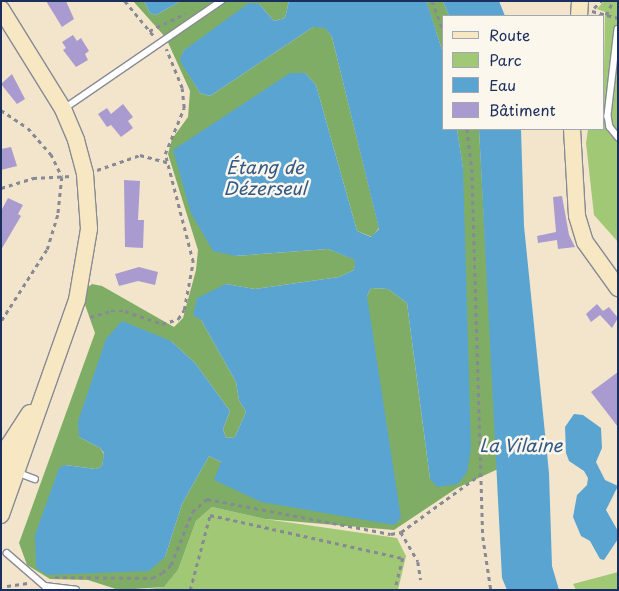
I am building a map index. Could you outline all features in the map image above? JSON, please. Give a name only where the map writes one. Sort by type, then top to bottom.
[{"type":"street","points":[[1,9],[63,109],[85,174],[89,229],[77,300],[1,515]]},
{"type":"street","points":[[572,130],[577,216],[585,242],[618,288]]},
{"type":"street","points":[[1,487],[8,468],[9,444],[25,425],[77,300]]},
{"type":"lane","points":[[63,109],[221,1]]},
{"type":"lane","points":[[618,29],[608,116],[610,127],[618,137]]},
{"type":"lane","points":[[17,472],[35,480]]},
{"type":"lane","points":[[7,553],[45,586],[76,590]]},
{"type":"path","points":[[90,317],[111,310],[125,311],[162,324],[178,319],[184,310],[192,262],[167,162],[166,145],[184,108],[182,88],[167,50],[125,1]]},
{"type":"path","points":[[432,1],[442,27]]},
{"type":"path","points":[[583,9],[601,1]]},
{"type":"path","points":[[606,14],[613,1]]},
{"type":"path","points":[[150,30],[196,9],[207,12]]},
{"type":"path","points":[[1,110],[28,128],[51,154],[62,177],[58,215],[47,250],[1,322]]},
{"type":"path","points":[[467,130],[472,169],[481,474],[486,566],[491,590]]},
{"type":"path","points":[[1,188],[33,178],[85,174],[140,155],[167,162]]},
{"type":"path","points":[[7,586],[20,586],[38,579],[152,578],[171,565],[189,518],[207,499],[391,534],[401,532],[481,474]]},
{"type":"path","points":[[190,590],[210,515],[403,558],[395,590]]},
{"type":"path","points":[[401,532],[418,562],[421,580]]},
{"type":"green space","points":[[133,1],[144,1],[150,13],[156,15],[181,1],[289,1],[285,18],[274,21],[259,4],[183,51],[181,61],[200,93],[210,96],[313,27],[325,27],[332,37],[379,228],[372,237],[357,231],[316,85],[305,73],[235,256],[328,249],[356,260],[354,270],[339,277],[255,289],[226,284],[201,320],[236,382],[239,400],[246,412],[235,437],[226,438],[223,429],[230,411],[195,363],[171,341],[79,437],[100,448],[104,454],[102,466],[96,469],[65,465],[165,557],[182,504],[209,456],[221,462],[367,296],[371,288],[388,289],[407,303],[430,479],[463,169],[457,130],[479,130],[498,469],[457,488],[394,530],[265,519],[212,507],[196,521],[178,570],[164,587],[119,590],[88,580],[50,579],[27,565],[19,543],[95,333],[83,299],[87,288],[92,284],[102,286],[174,327],[183,318],[196,270],[198,250],[168,154],[172,139],[188,117],[190,91],[166,38]]},
{"type":"green space","points":[[426,1],[443,1],[449,15],[442,15],[442,50]]},
{"type":"green space","points":[[604,1],[618,1],[618,242],[594,215],[586,143],[588,130],[604,130],[605,12],[597,9]]},
{"type":"green space","points":[[212,507],[265,519],[397,538],[406,556],[398,590],[139,590],[164,587],[178,570],[196,521]]},
{"type":"green space","points":[[618,572],[618,590],[576,590],[573,584]]},
{"type":"water","points":[[144,1],[181,1],[156,15],[150,13]]},
{"type":"water","name":"Étang de Dézerseul","points":[[289,1],[426,1],[442,50],[442,130],[457,130],[463,168],[471,448],[467,472],[458,484],[437,487],[430,479],[407,303],[388,289],[371,288],[367,296],[401,518],[394,525],[261,502],[214,480],[221,462],[209,456],[182,504],[165,557],[149,571],[47,575],[36,568],[35,535],[59,468],[65,465],[96,469],[102,466],[104,453],[100,448],[79,437],[78,421],[106,339],[122,321],[171,341],[195,363],[230,411],[223,429],[226,438],[235,437],[246,412],[239,400],[236,382],[201,320],[193,315],[197,298],[226,284],[255,289],[339,277],[354,270],[355,260],[328,249],[235,256],[213,251],[191,213],[173,150],[290,73],[305,73],[316,85],[357,231],[371,237],[379,229],[332,37],[325,28],[313,27],[210,96],[200,93],[180,61],[183,51],[249,3],[259,4],[274,21],[285,18]]},
{"type":"water","points":[[443,1],[499,1],[505,15],[449,15]]},
{"type":"water","name":"La Vilaine","points":[[479,130],[521,130],[524,226],[549,473],[552,566],[559,590],[507,590],[502,578]]},
{"type":"water","points":[[574,414],[583,415],[601,428],[602,448],[596,462],[605,480],[618,486],[606,510],[618,531],[618,539],[604,560],[600,559],[590,541],[581,536],[573,517],[577,495],[587,485],[588,478],[584,471],[569,461],[566,453],[565,427]]},
{"type":"building","points":[[46,1],[66,1],[74,19],[62,27]]},
{"type":"building","points":[[73,35],[77,41],[81,38],[89,51],[85,54],[88,60],[76,67],[63,50],[66,48],[62,42]]},
{"type":"building","points":[[12,74],[25,99],[17,104],[1,84]]},
{"type":"building","points":[[123,104],[133,117],[128,121],[133,128],[121,137],[111,125],[107,127],[98,114],[107,108],[111,114]]},
{"type":"building","points":[[11,147],[17,166],[1,170],[1,149]]},
{"type":"building","points":[[124,180],[140,181],[138,220],[144,220],[143,248],[125,247]]},
{"type":"building","points":[[562,196],[569,235],[575,247],[558,249],[557,240],[538,243],[537,236],[556,232],[553,197]]},
{"type":"building","points":[[8,198],[23,205],[18,214],[21,216],[1,250],[1,211]]},
{"type":"building","points":[[139,267],[158,272],[155,285],[138,281],[119,286],[115,274]]},
{"type":"building","points":[[597,304],[603,311],[609,307],[618,318],[612,328],[600,315],[591,322],[586,314]]},
{"type":"building","points":[[618,372],[618,427],[591,392]]}]
